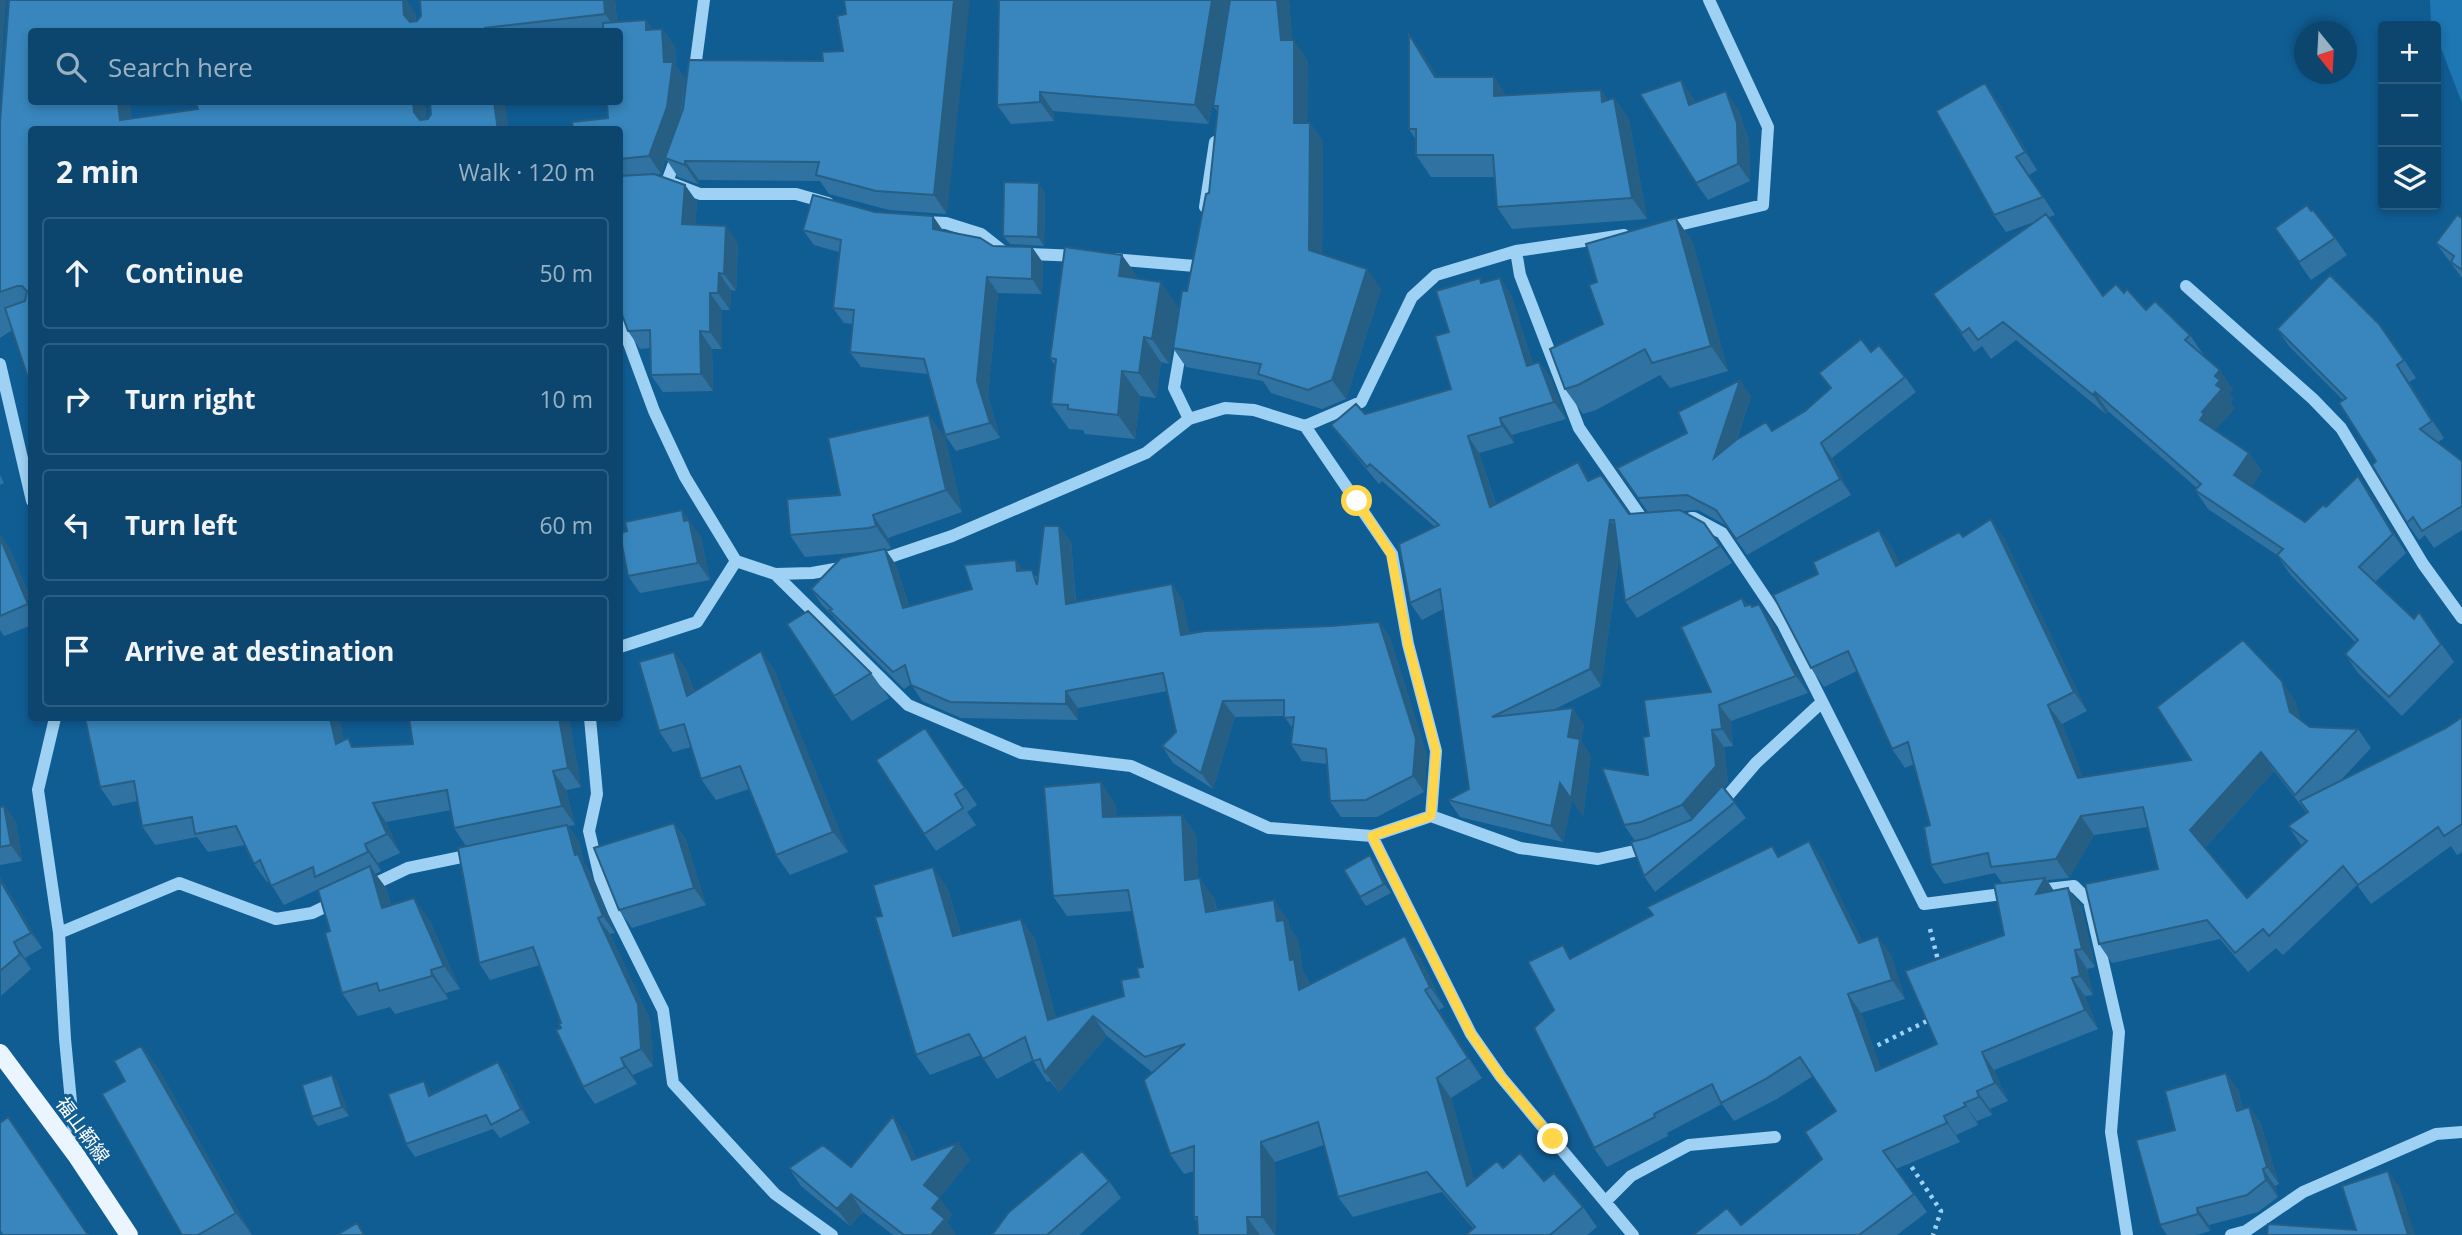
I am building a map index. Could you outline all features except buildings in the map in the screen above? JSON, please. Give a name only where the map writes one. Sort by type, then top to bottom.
[{"type":"main road","name":"福山鞆線","points":[[0,1053],[76,1154],[129,1235]]},
{"type":"street","points":[[693,87],[704,0]]},
{"type":"street","points":[[1305,426],[1361,402],[1412,298],[1436,275],[1516,251],[1645,231],[1763,205],[1768,127],[1709,0]]},
{"type":"street","points":[[1204,214],[1219,123]]},
{"type":"street","points":[[667,181],[680,148]]},
{"type":"street","points":[[643,184],[667,181],[700,194],[796,194],[836,205]]},
{"type":"street","points":[[912,221],[946,223],[981,234],[1005,253],[1196,259],[1193,279]]},
{"type":"street","points":[[1516,251],[1520,275],[1579,428],[1645,523],[1657,522]]},
{"type":"street","points":[[2186,286],[2314,399],[2341,428],[2423,564],[2462,618]]},
{"type":"street","points":[[623,327],[654,411],[685,477],[736,561],[775,574],[812,573],[887,559],[952,536],[1146,453],[1189,419],[1225,408],[1254,410],[1305,426],[1346,483],[1391,554],[1408,644],[1436,751],[1431,816]]},
{"type":"street","points":[[1184,334],[1174,388],[1189,419]]},
{"type":"street","points":[[0,364],[28,484]]},
{"type":"street","points":[[1682,519],[1694,518],[1723,533],[1783,624],[1924,904],[2074,886],[2089,901],[2119,1032],[2111,1132],[2127,1235]]},
{"type":"street","points":[[623,646],[697,622],[736,561]]},
{"type":"street","points":[[775,574],[908,705],[1021,753],[1131,766],[1269,828],[1372,836],[1431,816],[1520,848],[1598,859],[1666,842]]},
{"type":"street","points":[[1707,819],[1756,763],[1821,703]]},
{"type":"street","points":[[54,721],[38,790],[60,933],[65,1040],[76,1154]]},
{"type":"street","points":[[590,721],[597,794],[583,832],[605,889],[663,1010],[673,1083],[775,1194],[832,1235]]},
{"type":"street","points":[[1372,836],[1471,1034],[1501,1077],[1633,1235]]},
{"type":"street","points":[[60,933],[179,883],[276,919],[312,913],[408,869],[486,852]]},
{"type":"street","points":[[2231,1235],[2246,1231],[2303,1192],[2436,1134],[2462,1132]]},
{"type":"street","points":[[1606,1201],[1631,1176],[1689,1145],[1775,1137]]},
{"type":"path","points":[[1924,904],[1941,970]]},
{"type":"path","points":[[1864,1055],[1873,1047],[1939,1014]]},
{"type":"path","points":[[1905,1157],[1941,1211],[1933,1235]]},
{"type":"shaded area","points":[[2430,0],[2462,0],[2462,103],[2441,48],[2441,21],[2431,21]]},
{"type":"route","points":[[1357,501],[1391,554],[1408,644],[1436,751],[1431,816],[1372,836],[1471,1034],[1501,1077],[1553,1139]]}]
